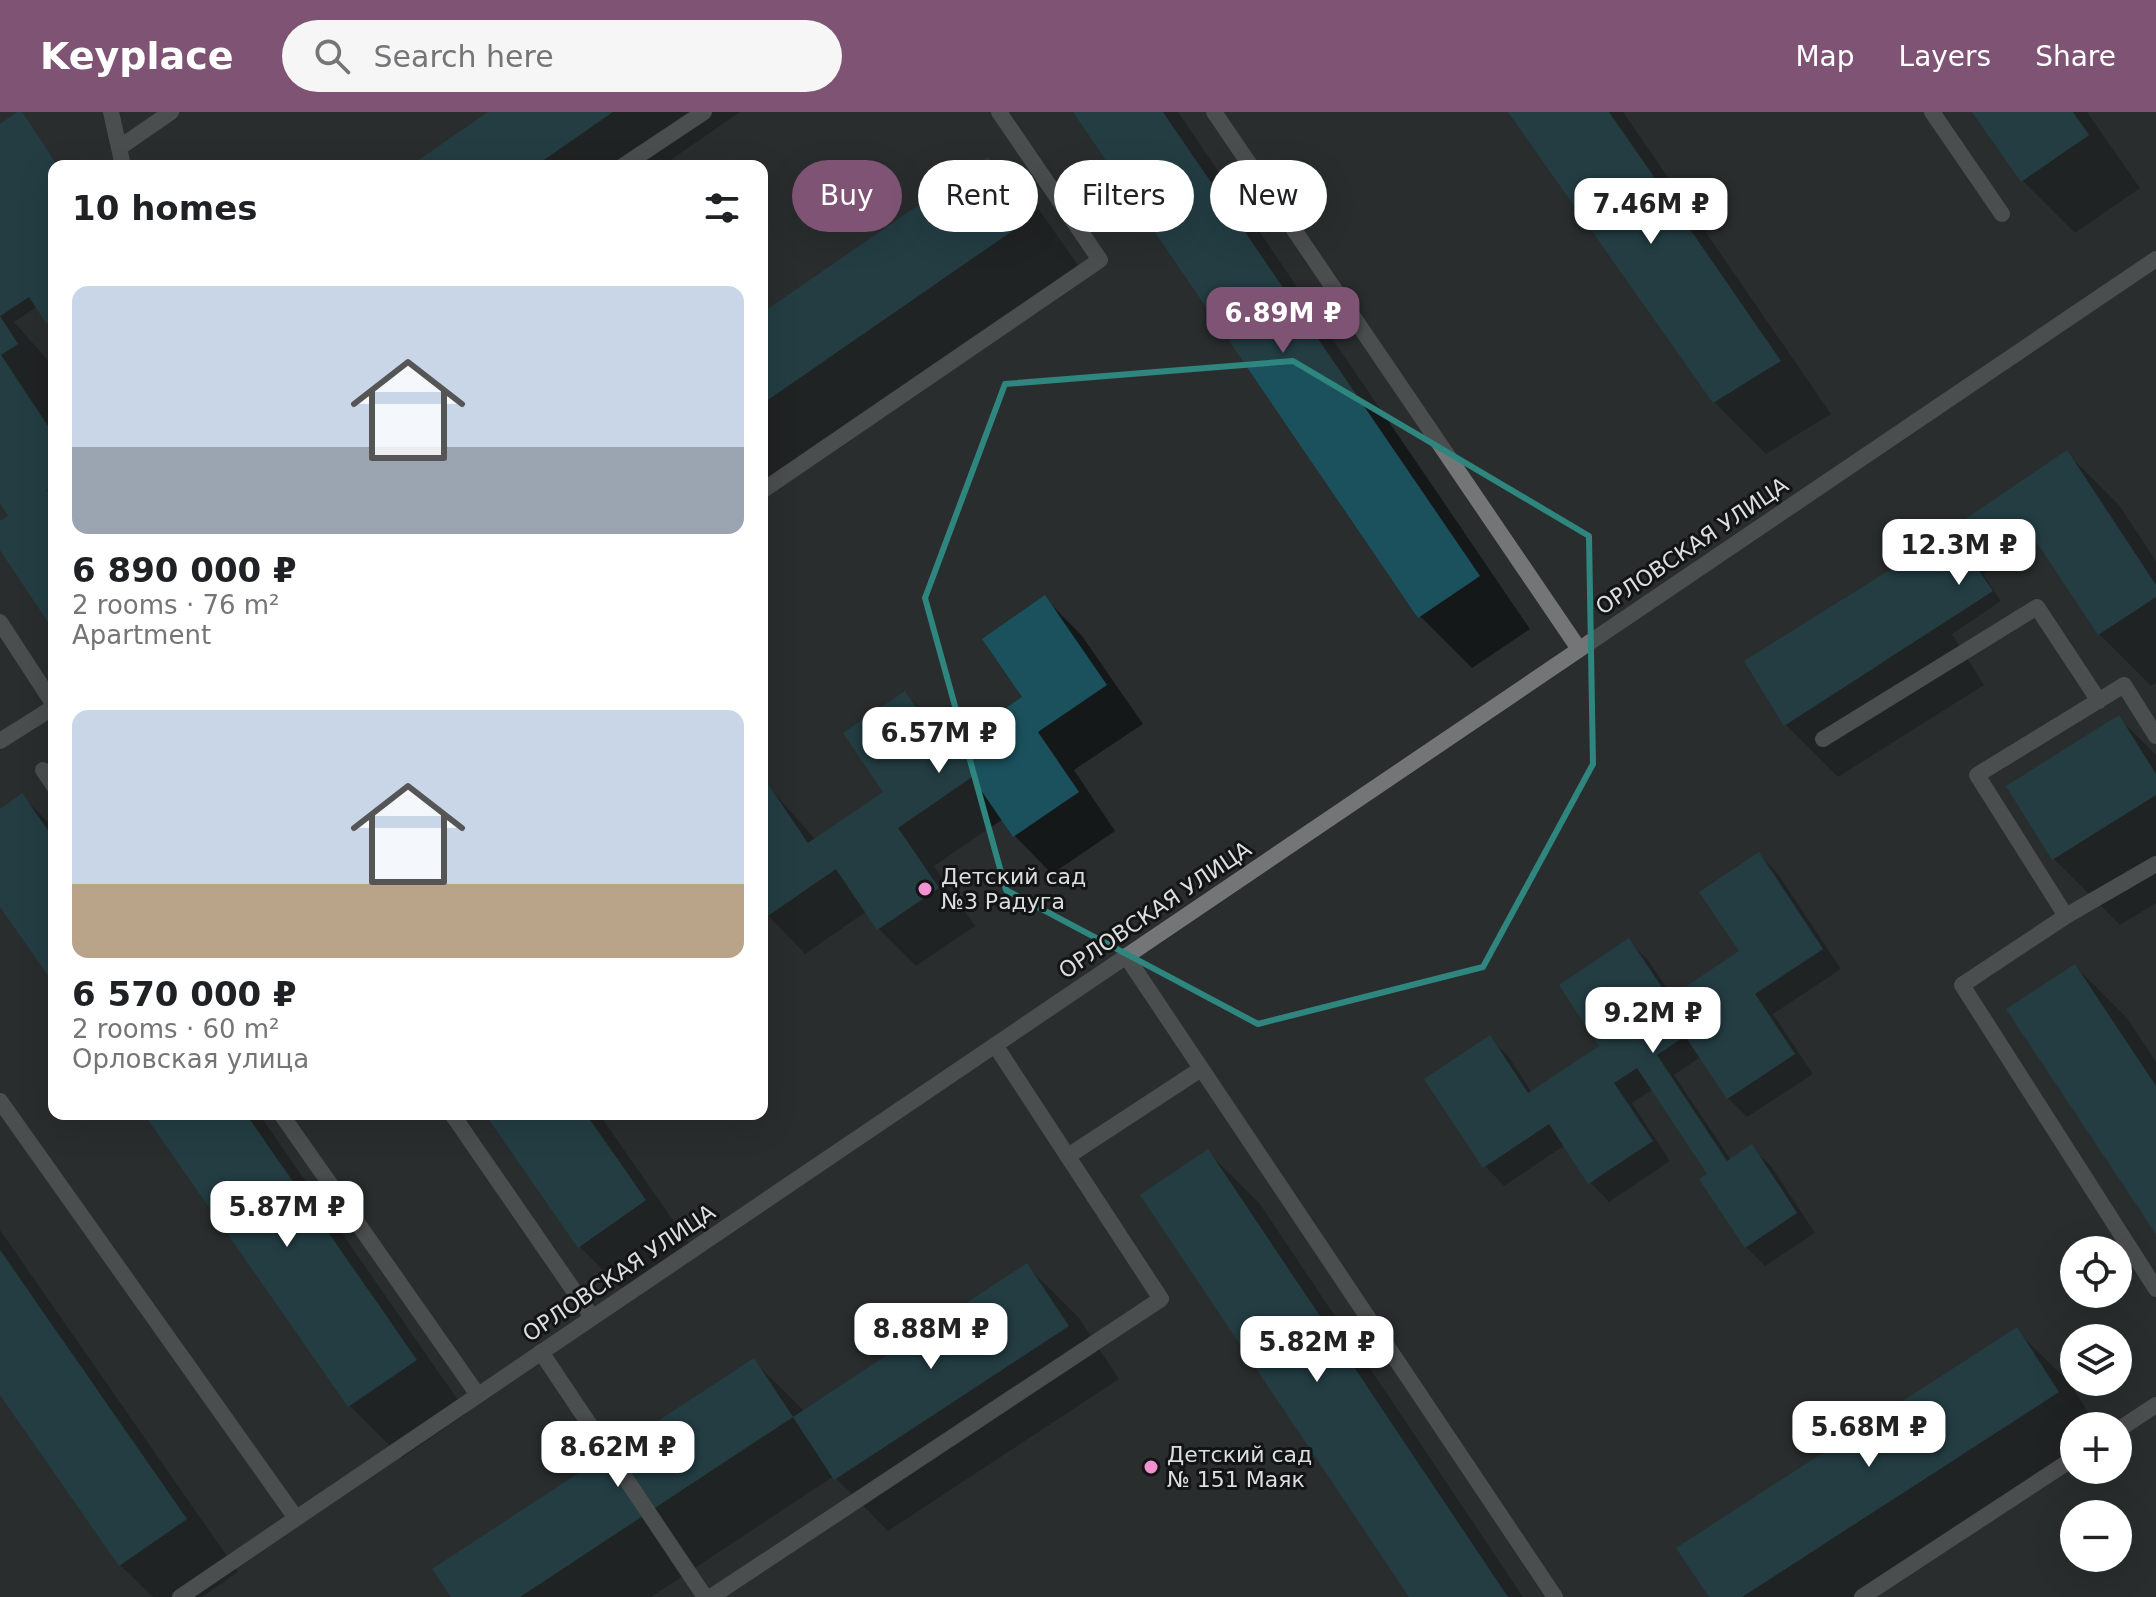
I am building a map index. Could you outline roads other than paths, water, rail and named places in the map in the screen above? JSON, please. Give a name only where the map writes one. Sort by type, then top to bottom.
[{"type":"street","points":[[111,112],[122,160]]},
{"type":"street","points":[[119,148],[171,112]]},
{"type":"street","points":[[632,160],[704,112]]},
{"type":"street","points":[[768,487],[1100,260],[999,112]]},
{"type":"street","points":[[1214,112],[1579,649]]},
{"type":"street","points":[[1932,112],[2002,214]]},
{"type":"street","name":"ОРЛОВСКАЯ УЛИЦА","points":[[180,1597],[2156,259]]},
{"type":"street","points":[[1823,739],[2037,607],[2099,701]]},
{"type":"street","points":[[0,622],[48,697]]},
{"type":"street","points":[[2066,916],[1977,775],[2124,685],[2156,736]]},
{"type":"street","points":[[0,741],[48,710]]},
{"type":"street","points":[[43,770],[48,777]]},
{"type":"street","points":[[2156,864],[2066,916],[1962,985],[2156,1289]]},
{"type":"street","points":[[1126,956],[1555,1597]]},
{"type":"street","points":[[711,1597],[1161,1299],[995,1045]]},
{"type":"street","points":[[1068,1156],[1201,1069]]},
{"type":"street","points":[[0,1101],[296,1518]]},
{"type":"street","points":[[285,1120],[478,1395]]},
{"type":"street","points":[[456,1120],[592,1317]]},
{"type":"street","points":[[541,1352],[705,1597]]},
{"type":"street","points":[[2132,1421],[2156,1405]]},
{"type":"street","points":[[1862,1597],[2060,1467]]},
{"type":"place","name":"Детский сад №3 Радуга","points":[[925,889]]},
{"type":"place","name":"Детский сад № 151 Маяк","points":[[1151,1467]]}]
